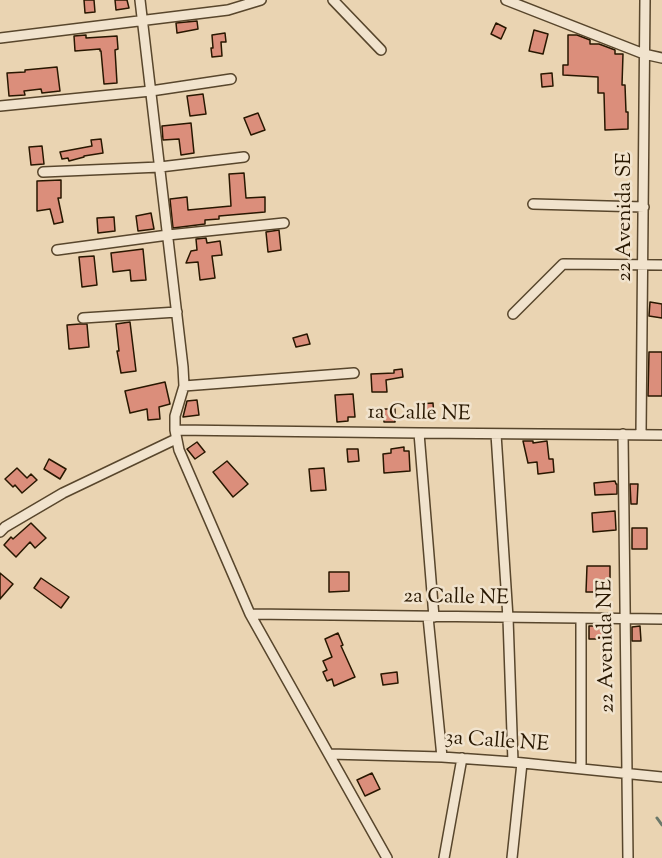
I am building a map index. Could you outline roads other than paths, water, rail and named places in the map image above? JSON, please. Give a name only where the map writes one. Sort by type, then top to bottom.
[{"type":"street","points":[[140,0],[184,386],[175,416],[175,434],[187,470],[250,614],[387,858]]},
{"type":"street","points":[[0,38],[228,10],[261,0]]},
{"type":"street","points":[[333,0],[381,50]]},
{"type":"street","points":[[506,0],[644,54],[662,58]]},
{"type":"street","name":"22 Avenida SE","points":[[642,434],[645,0]]},
{"type":"street","points":[[0,101],[0,106],[151,92],[231,79]]},
{"type":"street","points":[[44,172],[160,167],[244,157]]},
{"type":"street","points":[[533,204],[644,207]]},
{"type":"street","points":[[57,250],[284,223]]},
{"type":"street","points":[[513,314],[563,264],[662,264]]},
{"type":"street","points":[[83,318],[177,312]]},
{"type":"street","points":[[184,386],[354,373]]},
{"type":"street","points":[[419,433],[442,757]]},
{"type":"street","points":[[0,532],[63,493],[175,434]]},
{"type":"street","name":"1a Calle NE","points":[[175,434],[662,435]]},
{"type":"street","points":[[496,434],[518,762],[512,858]]},
{"type":"street","name":"22 Avenida NE","points":[[623,434],[628,858]]},
{"type":"street","name":"2a Calle NE","points":[[250,614],[662,619]]},
{"type":"street","points":[[581,619],[581,768]]},
{"type":"street","name":"3a Calle NE","points":[[330,754],[462,758],[662,777]]},
{"type":"street","points":[[444,858],[462,758]]},
{"type":"waterway","points":[[657,818],[662,825]]}]
